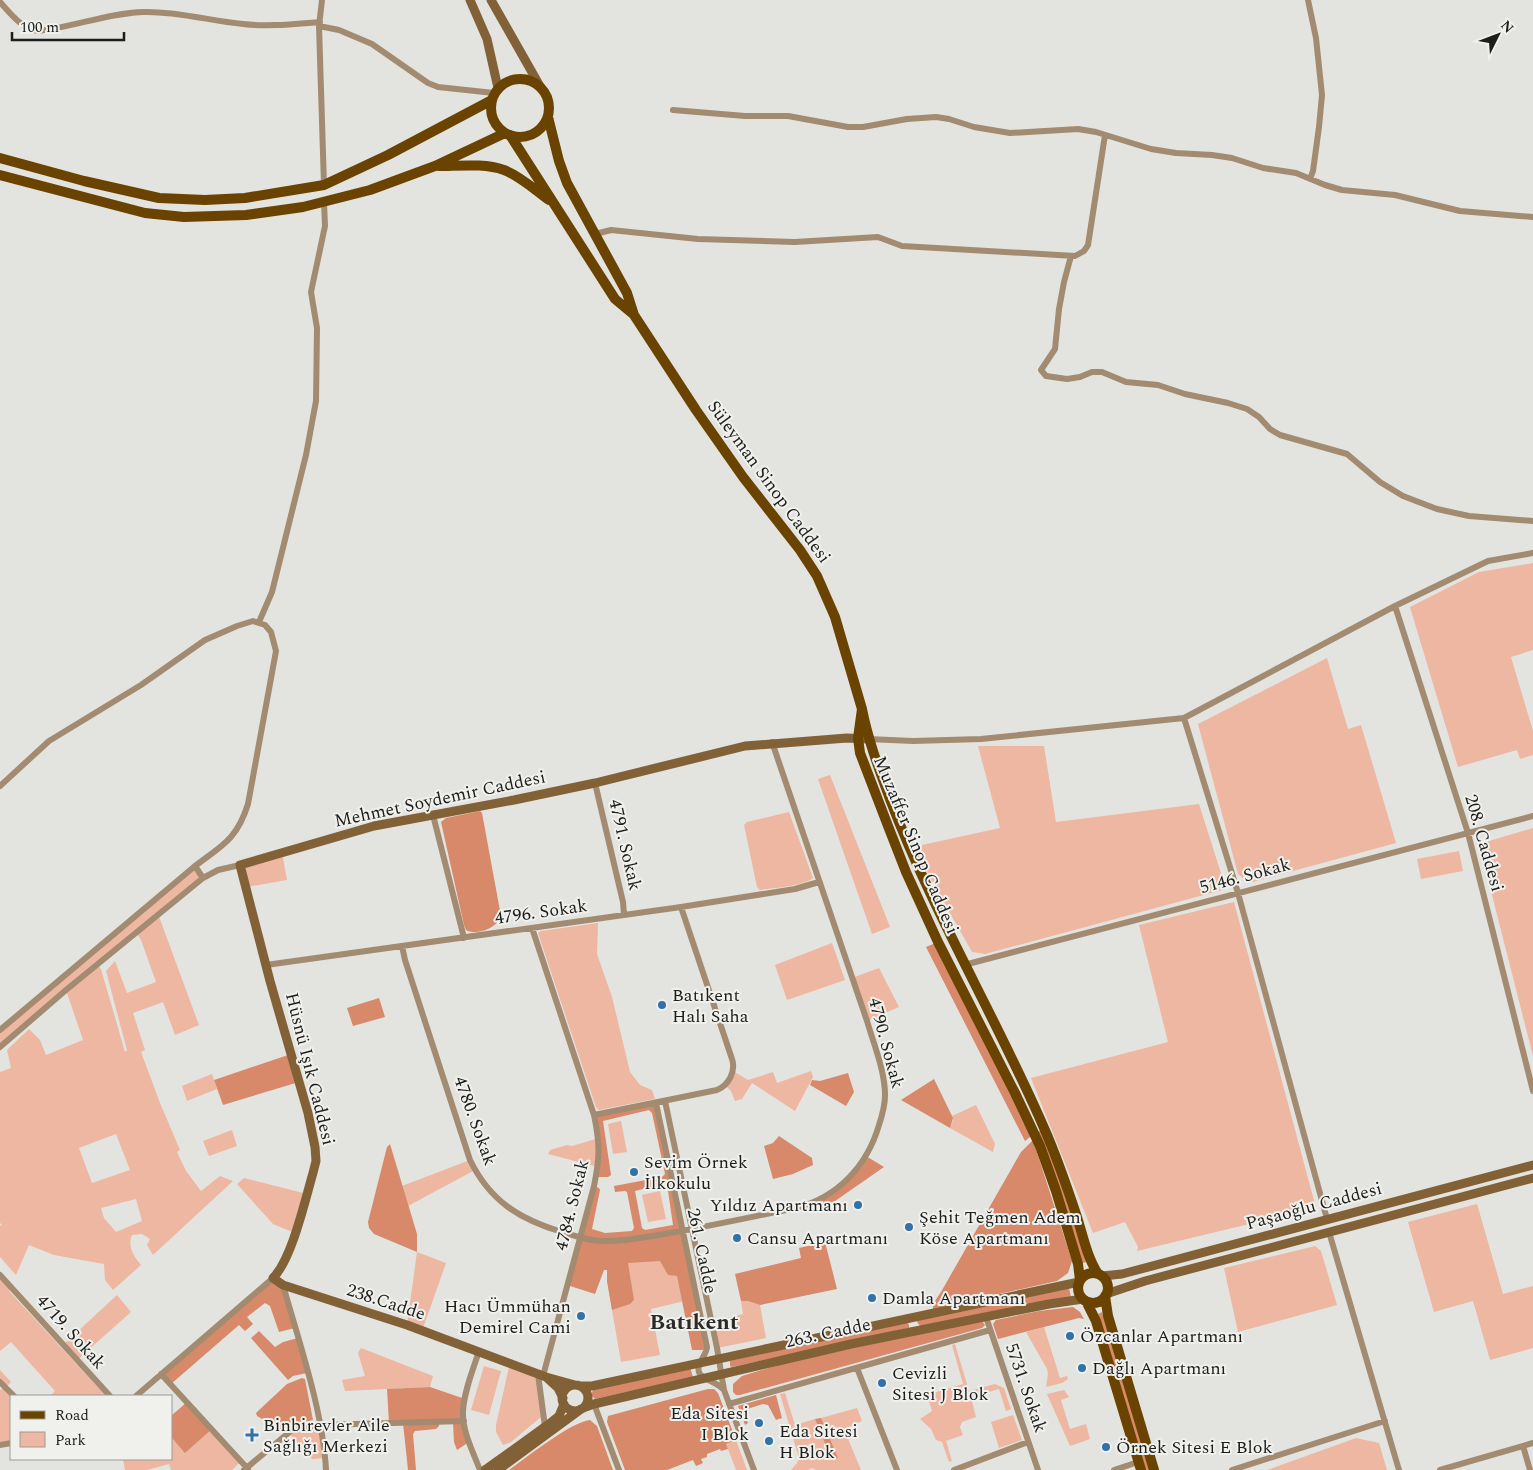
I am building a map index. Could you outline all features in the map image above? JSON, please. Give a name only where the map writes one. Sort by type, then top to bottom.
[{"type":"main road","points":[[0,158],[84,181],[160,198],[205,200],[244,198],[324,185],[388,155],[495,94],[512,80],[519,79],[534,83],[541,88],[548,101],[548,117],[544,124],[533,134],[518,137],[507,134],[492,118],[490,106],[495,94]]},
{"type":"main road","name":"Süleyman Sinop Caddesi","points":[[548,117],[559,161],[567,183],[627,293],[634,315],[696,410],[743,477],[800,550],[817,576],[835,617],[862,709]]},
{"type":"main road","points":[[0,175],[124,208],[164,216],[246,215],[324,202],[370,190],[435,166],[507,134]]},
{"type":"main road","name":"Süleyman Sinop Caddesi","points":[[507,134],[615,299],[634,315]]},
{"type":"main road","points":[[435,166],[485,166],[504,170],[520,179],[555,205]]},
{"type":"main road","name":"Muzaffer Sinop Caddesi","points":[[862,709],[863,738],[860,753],[906,872],[938,942],[1040,1146],[1078,1264],[1080,1281]]},
{"type":"main road","name":"Muzaffer Sinop Caddesi","points":[[863,738],[911,852],[964,965],[1025,1084],[1064,1179],[1090,1258],[1100,1275]]},
{"type":"main road","points":[[1140,1466],[1096,1321],[1078,1289],[1080,1281],[1088,1274],[1100,1275],[1107,1285],[1108,1316],[1154,1470]]},
{"type":"main road","points":[[1085,1300],[1094,1303],[1099,1302],[1106,1295]]},
{"type":"street","points":[[322,0],[319,24],[324,185]]},
{"type":"street","points":[[0,2],[26,28],[38,31],[114,15],[142,12],[170,13],[222,22],[263,26],[319,24],[372,44],[428,83],[438,87],[495,94],[487,39],[470,0]]},
{"type":"street","points":[[491,0],[541,88]]},
{"type":"street","points":[[1308,0],[1316,38],[1322,95],[1313,170],[1310,178]]},
{"type":"street","points":[[673,110],[746,116],[788,116],[848,127],[863,127],[936,116],[999,132],[1032,133],[1070,129],[1086,130],[1151,149],[1176,153],[1222,156],[1263,168],[1296,173],[1342,190],[1395,195],[1460,211],[1533,217]]},
{"type":"street","points":[[595,234],[611,230],[698,240],[795,242],[878,237],[902,246],[1071,256],[1082,252],[1088,245],[1105,135]]},
{"type":"street","points":[[259,622],[272,592],[306,455],[316,401],[317,328],[311,292],[325,226],[324,202]]},
{"type":"street","points":[[1071,256],[1060,300],[1055,349],[1041,370],[1046,376],[1067,379],[1080,377],[1092,372],[1102,372],[1126,382],[1158,385],[1185,394],[1228,403],[1250,411],[1270,429],[1280,435],[1347,454],[1380,482],[1403,496],[1437,509],[1458,514],[1533,521]]},
{"type":"street","points":[[863,738],[913,741],[980,739],[1184,718],[1395,606],[1488,561],[1533,553]]},
{"type":"street","name":"208. Caddesi","points":[[1395,606],[1468,833],[1533,1091]]},
{"type":"street","points":[[0,786],[48,742],[140,685],[194,646],[237,626],[253,621],[259,622],[271,632],[276,651],[248,804],[243,820],[233,836],[0,1030]]},
{"type":"street","points":[[1184,718],[1238,893],[1327,1219]]},
{"type":"street","name":"Mehmet Soydemir Caddesi","points":[[0,1047],[78,980],[203,878],[218,870],[374,826],[514,800],[735,748],[772,742],[863,738]]},
{"type":"street","name":"4790. Sokak","points":[[683,1231],[796,1208],[819,1200],[838,1188],[852,1175],[866,1156],[878,1130],[885,1099],[879,1061],[772,742]]},
{"type":"street","name":"4791. Sokak","points":[[595,782],[623,902],[624,916]]},
{"type":"street","points":[[434,815],[464,938]]},
{"type":"street","name":"5146. Sokak","points":[[964,965],[1533,816]]},
{"type":"street","name":"Hüsnü Işık Caddesi","points":[[240,864],[266,966],[308,1114],[316,1155],[313,1173],[292,1243],[284,1264],[273,1278]]},
{"type":"street","points":[[195,866],[203,878]]},
{"type":"street","name":"4796. Sokak","points":[[266,966],[681,908],[795,889],[819,882]]},
{"type":"street","points":[[594,1115],[721,1089],[728,1082],[733,1071],[732,1059],[681,908]]},
{"type":"street","name":"4784. Sokak","points":[[532,928],[594,1115],[600,1142],[600,1155],[594,1186],[542,1376]]},
{"type":"street","name":"4780. Sokak","points":[[402,946],[404,960],[470,1160],[481,1179],[497,1198],[519,1216],[544,1227],[595,1241],[619,1241],[683,1231]]},
{"type":"street","name":"261. Cadde","points":[[665,1101],[720,1358],[724,1390],[754,1470]]},
{"type":"street","name":"261. Cadde","points":[[656,1103],[708,1349],[698,1370],[704,1378]]},
{"type":"street","name":"Paşaoğlu Caddesi","points":[[1100,1275],[1122,1274],[1533,1164]]},
{"type":"street","name":"Paşaoğlu Caddesi","points":[[1106,1295],[1129,1285],[1533,1178]]},
{"type":"street","points":[[1328,1232],[1399,1470]]},
{"type":"street","name":"4719. Sokak","points":[[0,1275],[109,1395]]},
{"type":"street","points":[[137,1395],[273,1278]]},
{"type":"street","name":"238.Cadde","points":[[273,1278],[283,1285],[479,1351],[542,1376],[578,1386]]},
{"type":"street","name":"263. Cadde","points":[[578,1386],[592,1386],[1080,1281]]},
{"type":"street","points":[[283,1285],[320,1425],[326,1470]]},
{"type":"street","name":"263. Cadde","points":[[498,1470],[582,1409],[594,1404],[851,1344],[1049,1304],[1085,1300]]},
{"type":"street","name":"5731. Sokak","points":[[986,1317],[1038,1470]]},
{"type":"street","points":[[729,1404],[990,1330]]},
{"type":"street","points":[[479,1351],[464,1405],[464,1421],[469,1442],[480,1470]]},
{"type":"street","points":[[857,1368],[896,1470]]},
{"type":"street","points":[[161,1374],[246,1469],[292,1430],[320,1425],[464,1421]]},
{"type":"street","points":[[484,1470],[559,1416],[563,1401],[567,1388],[578,1386],[584,1388],[588,1396],[587,1404],[582,1409],[570,1410],[563,1401],[558,1388],[542,1376]]},
{"type":"street","points":[[542,1376],[545,1427]]},
{"type":"street","points":[[704,1378],[717,1383],[724,1390]]},
{"type":"street","points":[[0,1382],[13,1395]]},
{"type":"street","points":[[594,1404],[619,1470]]},
{"type":"street","points":[[1232,1470],[1385,1421]]},
{"type":"street","points":[[954,1470],[1028,1442]]},
{"type":"street","points":[[1440,1470],[1533,1443]]},
{"type":"street","points":[[1523,1446],[1530,1470]]},
{"type":"street","points":[[1114,1470],[1140,1466]]},
{"type":"green space","points":[[1533,563],[1533,650],[1511,657],[1533,731],[1533,755],[1520,759],[1517,750],[1458,767],[1410,607],[1479,572]]},
{"type":"green space","points":[[1327,658],[1348,729],[1361,725],[1396,843],[1253,882],[1245,880],[1238,874],[1198,724]]},
{"type":"green space","points":[[978,746],[1044,746],[1056,822],[1199,804],[1226,889],[985,954],[972,952],[928,874],[921,853],[922,845],[1000,828]]},
{"type":"green space","points":[[830,775],[890,927],[872,934],[818,779]]},
{"type":"green space","points":[[789,812],[813,878],[796,885],[760,890],[757,887],[744,825],[747,822]]},
{"type":"green space","points":[[1533,828],[1533,1056],[1479,844]]},
{"type":"green space","points":[[1459,851],[1463,871],[1421,879],[1417,859]]},
{"type":"green space","points":[[282,852],[287,880],[246,887],[240,865]]},
{"type":"green space","points":[[195,866],[203,878],[158,914],[199,1025],[175,1035],[163,1002],[133,1013],[145,1050],[141,1052],[180,1150],[177,1152],[186,1171],[201,1191],[220,1176],[233,1181],[153,1255],[147,1245],[150,1239],[142,1234],[132,1235],[131,1247],[141,1265],[113,1290],[105,1280],[104,1264],[54,1255],[29,1245],[16,1275],[0,1257],[0,1226],[2,1225],[0,1223],[0,1072],[11,1068],[7,1050],[29,1029],[40,1040],[46,1055],[83,1040],[66,990],[0,1047],[0,1030]],"holes":[[[136,932],[141,940],[156,982],[127,993],[115,961],[106,971],[127,1050],[125,1052],[101,969],[97,964]],[[116,1134],[130,1170],[92,1183],[79,1148]],[[136,1199],[142,1221],[116,1232],[104,1218],[101,1208]]]},
{"type":"green space","points":[[1234,902],[1316,1208],[1137,1251],[1138,1247],[1125,1222],[1093,1233],[1031,1078],[1168,1042],[1139,925]]},
{"type":"green space","points":[[598,923],[597,954],[612,997],[630,1072],[640,1085],[652,1090],[655,1099],[599,1110],[596,1107],[538,933]]},
{"type":"green space","points":[[832,943],[845,980],[787,1000],[775,965]]},
{"type":"green space","points":[[879,968],[899,1007],[867,1021],[852,978]]},
{"type":"green space","points":[[733,1071],[748,1080],[773,1072],[777,1083],[811,1071],[813,1077],[795,1111],[752,1083],[742,1099],[735,1101],[731,1091],[725,1085]]},
{"type":"green space","points":[[212,1074],[217,1089],[187,1101],[182,1086]]},
{"type":"green space","points":[[976,1105],[995,1144],[993,1152],[950,1128],[953,1120],[952,1116]]},
{"type":"green space","points":[[621,1121],[627,1152],[613,1154],[608,1124]]},
{"type":"green space","points":[[232,1130],[237,1146],[209,1156],[203,1141]]},
{"type":"green space","points":[[599,1138],[598,1167],[548,1154],[550,1150]]},
{"type":"green space","points":[[470,1160],[475,1170],[408,1206],[402,1186]]},
{"type":"green space","points":[[244,1178],[307,1194],[295,1233],[273,1224],[237,1184]]},
{"type":"green space","points":[[660,1191],[666,1219],[648,1222],[642,1195]]},
{"type":"green space","points":[[1477,1204],[1503,1294],[1533,1286],[1533,1348],[1490,1360],[1473,1301],[1434,1312],[1408,1222]]},
{"type":"green space","points":[[683,1231],[697,1298],[651,1309],[660,1355],[621,1362],[607,1281],[607,1270]]},
{"type":"green space","points":[[1315,1246],[1321,1251],[1337,1305],[1238,1332],[1224,1268]]},
{"type":"green space","points":[[417,1252],[446,1263],[422,1331],[407,1325]]},
{"type":"green space","points":[[0,1275],[11,1287],[9,1291],[105,1395],[51,1395],[55,1391],[11,1342],[0,1351]]},
{"type":"green space","points":[[117,1295],[131,1312],[77,1360],[63,1345]]},
{"type":"green space","points":[[745,1300],[760,1305],[766,1338],[717,1348],[711,1322],[743,1314],[741,1301]]},
{"type":"green space","points":[[1044,1327],[1060,1378],[1067,1376],[1068,1379],[1062,1383],[1046,1387],[1047,1369],[1026,1332]]},
{"type":"green space","points":[[955,1344],[969,1391],[995,1384],[1004,1388],[1011,1409],[1006,1411],[999,1389],[975,1396],[972,1401],[976,1417],[962,1422],[960,1427],[963,1435],[946,1441],[952,1461],[949,1462],[942,1442],[936,1440],[931,1429],[920,1419],[932,1411],[927,1395],[963,1384],[952,1345]]},
{"type":"green space","points":[[361,1348],[433,1376],[430,1387],[345,1391],[342,1380],[365,1376],[358,1353]]},
{"type":"green space","points":[[484,1366],[501,1371],[489,1415],[471,1410]]},
{"type":"green space","points":[[509,1367],[537,1379],[541,1417],[511,1442],[503,1445],[496,1432],[496,1425]]},
{"type":"green space","points":[[0,1370],[11,1382],[5,1388],[10,1395],[10,1440],[0,1442],[0,1390],[5,1387],[0,1382]]},
{"type":"green space","points":[[1064,1390],[1069,1397],[1061,1400],[1070,1429],[1086,1424],[1090,1439],[1070,1446],[1047,1394]]},
{"type":"green space","points":[[785,1393],[795,1425],[815,1419],[833,1460],[837,1458],[821,1418],[857,1408],[862,1421],[844,1429],[861,1470],[816,1470],[812,1468],[808,1470],[791,1470],[799,1458],[780,1394]]},
{"type":"green space","points":[[1013,1415],[1022,1440],[999,1448],[991,1422]]},
{"type":"green space","points":[[320,1425],[326,1458],[312,1459],[288,1432]]},
{"type":"green space","points":[[212,1429],[241,1461],[232,1470],[171,1470],[169,1464],[147,1470],[125,1470],[123,1460],[172,1460],[172,1438],[185,1452]]},
{"type":"green space","points":[[1356,1438],[1379,1443],[1387,1470],[1267,1470]]},
{"type":"green space","points":[[736,1440],[747,1470],[736,1470],[726,1444]]},
{"type":"shaded area","points":[[480,811],[482,813],[501,916],[496,924],[486,930],[470,932],[466,930],[464,925],[441,822],[446,818]]},
{"type":"shaded area","points":[[938,942],[1034,1134],[1025,1141],[926,947]]},
{"type":"shaded area","points":[[379,998],[385,1017],[353,1026],[347,1008]]},
{"type":"shaded area","points":[[291,1054],[299,1082],[223,1105],[214,1080]]},
{"type":"shaded area","points":[[848,1073],[854,1092],[846,1106],[810,1085],[812,1080],[820,1081]]},
{"type":"shaded area","points":[[934,1079],[953,1118],[950,1128],[901,1100]]},
{"type":"shaded area","points":[[656,1103],[672,1182],[635,1191],[642,1228],[645,1230],[673,1225],[668,1191],[674,1189],[707,1347],[703,1350],[692,1350],[677,1276],[668,1275],[660,1261],[628,1263],[634,1300],[630,1304],[612,1310],[607,1270],[604,1270],[595,1294],[567,1285],[594,1186],[600,1190],[592,1229],[605,1233],[632,1231],[634,1228],[627,1192],[615,1192],[614,1186],[662,1177],[665,1174],[652,1113],[649,1110],[603,1121],[611,1175],[608,1177],[596,1177],[598,1167],[594,1115]]},
{"type":"shaded area","points":[[1041,1130],[1053,1159],[1087,1262],[1082,1263],[1038,1132]]},
{"type":"shaded area","points":[[779,1136],[812,1158],[813,1165],[793,1174],[773,1179],[764,1146],[773,1143]]},
{"type":"shaded area","points":[[1033,1140],[1072,1261],[1068,1273],[1057,1281],[933,1309],[933,1304],[1021,1152]]},
{"type":"shaded area","points":[[390,1144],[417,1234],[417,1252],[374,1234],[369,1228],[368,1222],[387,1147]]},
{"type":"shaded area","points":[[866,1156],[884,1167],[825,1208],[822,1198],[832,1192]]},
{"type":"shaded area","points":[[825,1242],[837,1289],[760,1305],[741,1301],[735,1274],[801,1258],[799,1248]]},
{"type":"shaded area","points":[[273,1278],[283,1285],[295,1328],[279,1332],[270,1306],[265,1303],[247,1317],[253,1324],[245,1331],[239,1325],[171,1384],[161,1374]]},
{"type":"shaded area","points":[[1069,1288],[1071,1297],[920,1326],[917,1322],[918,1319]]},
{"type":"shaded area","points":[[1073,1307],[1080,1312],[1084,1319],[1079,1318],[998,1339],[993,1324],[996,1320],[1039,1311]]},
{"type":"shaded area","points":[[1102,1312],[1150,1470],[1145,1470],[1098,1314]]},
{"type":"shaded area","points":[[982,1321],[985,1325],[982,1328],[740,1395],[736,1395],[733,1392],[733,1384],[742,1376],[778,1365]]},
{"type":"shaded area","points":[[907,1322],[909,1328],[730,1366],[730,1361]]},
{"type":"shaded area","points":[[259,1331],[275,1347],[283,1342],[298,1338],[307,1373],[293,1376],[288,1380],[251,1338]]},
{"type":"shaded area","points":[[690,1367],[693,1377],[595,1399],[591,1395],[593,1390]]},
{"type":"shaded area","points":[[302,1378],[305,1379],[313,1420],[295,1424],[283,1431],[257,1416],[256,1413],[287,1384]]},
{"type":"shaded area","points":[[430,1387],[465,1399],[463,1410],[469,1442],[457,1450],[454,1442],[453,1422],[439,1422],[439,1426],[436,1429],[415,1431],[413,1434],[416,1470],[408,1470],[403,1423],[389,1423],[387,1389]]},
{"type":"shaded area","points":[[714,1389],[718,1393],[736,1440],[726,1444],[728,1449],[721,1451],[720,1449],[707,1454],[707,1457],[701,1459],[703,1463],[696,1466],[693,1460],[667,1470],[625,1470],[607,1422],[608,1416]]},
{"type":"shaded area","points":[[776,1395],[782,1418],[776,1420],[768,1405],[763,1404],[744,1410],[748,1423],[745,1425],[738,1406]]},
{"type":"shaded area","points":[[187,1402],[212,1429],[185,1453],[172,1438],[172,1415]]},
{"type":"shaded area","points":[[821,1418],[838,1458],[832,1460],[815,1419]]},
{"type":"shaded area","points":[[590,1420],[597,1426],[613,1470],[509,1470],[561,1433]]},
{"type":"place","name":"Batıkent Halı Saha","points":[[662,1005]]},
{"type":"place","name":"Sevim Örnek İlkokulu","points":[[634,1172]]},
{"type":"place","name":"Yıldız Apartmanı","points":[[858,1205]]},
{"type":"place","name":"Şehit Teğmen Adem Köse Apartmanı","points":[[909,1227]]},
{"type":"place","name":"Cansu Apartmanı","points":[[737,1238]]},
{"type":"place","name":"Damla Apartmanı","points":[[872,1298]]},
{"type":"place","name":"Hacı Ümmühan Demirel Cami","points":[[581,1316]]},
{"type":"place","name":"Özcanlar Apartmanı","points":[[1070,1336]]},
{"type":"place","name":"Dağlı Apartmanı","points":[[1082,1368]]},
{"type":"place","name":"Cevizli Sitesi J Blok","points":[[882,1383]]},
{"type":"place","name":"Eda Sitesi I Blok","points":[[759,1423]]},
{"type":"place","name":"Binbirevler Aile Sağlığı Merkezi","points":[[252,1435]]},
{"type":"place","name":"Eda Sitesi H Blok","points":[[769,1441]]},
{"type":"place","name":"Örnek Sitesi E Blok","points":[[1106,1447]]},
{"type":"district","name":"Batıkent","points":[[694,1322]]}]
